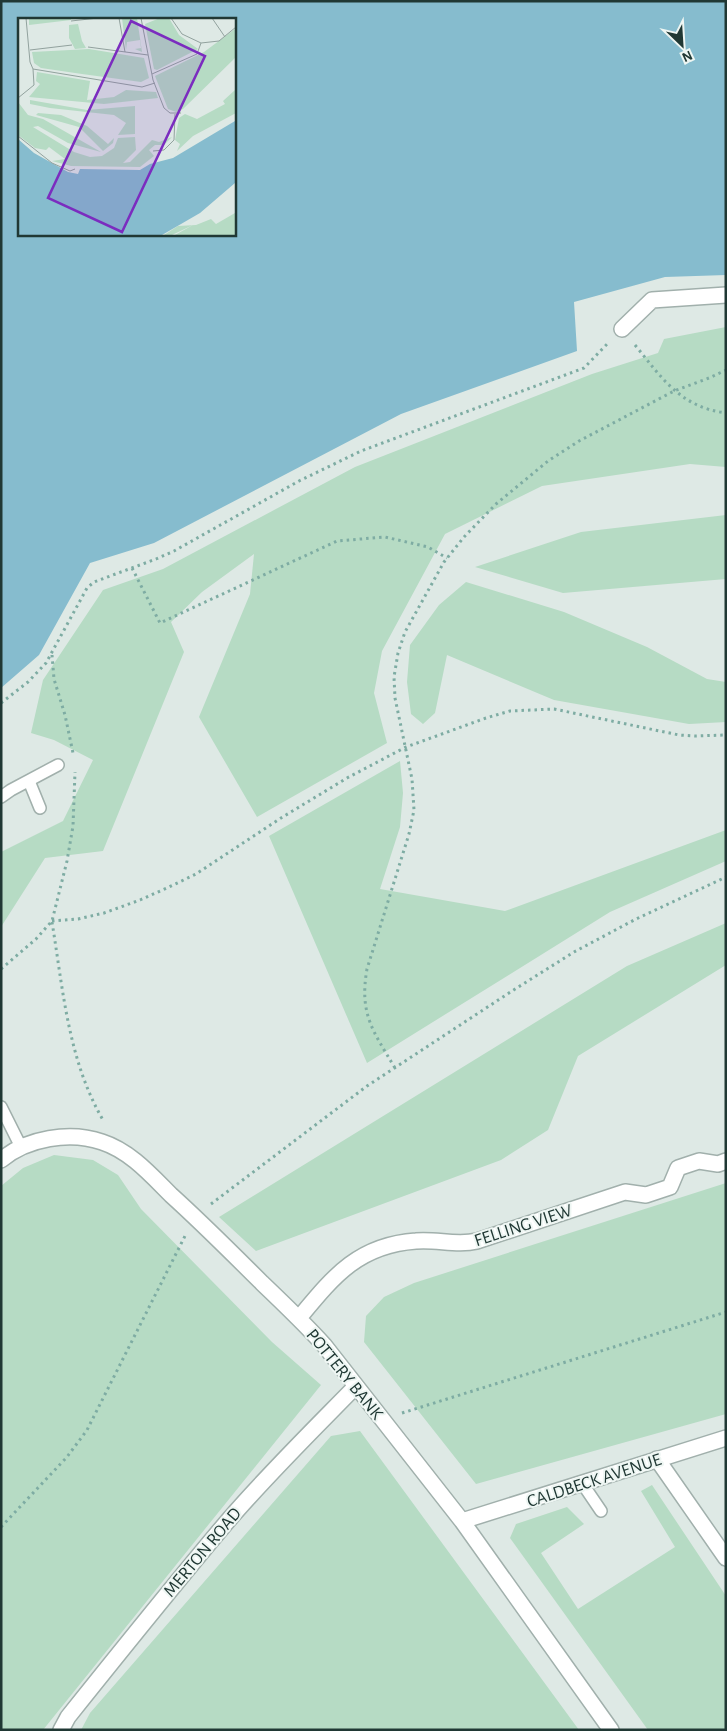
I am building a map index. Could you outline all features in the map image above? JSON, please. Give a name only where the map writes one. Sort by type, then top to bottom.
[{"type":"street","points":[[622,329],[652,300],[726,296]]},
{"type":"street","name":"POTTERY BANK","points":[[1,1160],[21,1147],[37,1141],[61,1137],[102,1141],[121,1150],[197,1218],[324,1345],[462,1521],[611,1730]]},
{"type":"street","name":"FELLING VIEW","points":[[299,1318],[329,1281],[346,1266],[374,1252],[402,1243],[417,1241],[468,1243],[477,1241],[625,1192],[646,1196],[670,1187],[678,1168],[699,1161],[718,1164],[726,1161]]},
{"type":"street","name":"MERTON ROAD","points":[[61,1730],[68,1717],[226,1523],[273,1471],[356,1386]]},
{"type":"street","name":"CALDBECK AVENUE","points":[[462,1521],[726,1438]]},
{"type":"street","points":[[657,1459],[726,1558]]},
{"type":"lane","points":[[1,797],[58,765]]},
{"type":"lane","points":[[29,781],[40,808]]},
{"type":"lane","points":[[1,1107],[21,1147]]},
{"type":"lane","points":[[582,1484],[601,1511]]},
{"type":"path","points":[[1,703],[28,682],[46,663],[90,584],[174,551],[299,481],[361,451],[584,368],[622,329],[662,380],[674,391],[692,404],[726,413]]},
{"type":"path","points":[[395,1068],[374,1032],[364,1003],[364,988],[367,969],[412,820],[414,798],[406,747],[395,698],[394,676],[398,653],[405,632],[447,558],[464,537],[496,504],[548,461],[579,441],[674,391],[726,370]]},
{"type":"path","points":[[132,568],[160,623],[337,541],[385,538],[428,547],[447,558]]},
{"type":"path","points":[[52,654],[54,679],[65,715],[74,758]]},
{"type":"path","points":[[1,969],[36,939],[52,921],[78,919],[104,913],[169,887],[196,874],[281,818],[347,778],[406,747],[486,718],[510,711],[554,708],[679,735],[726,734]]},
{"type":"path","points":[[75,768],[73,826],[67,861],[52,921],[71,1037],[78,1062],[101,1117],[121,1150]]},
{"type":"path","points":[[1,1527],[67,1458],[87,1430],[185,1234],[197,1218],[214,1201],[367,1086],[574,952],[636,919],[726,877]]},
{"type":"path","points":[[383,1419],[726,1312]]},
{"type":"green space","points":[[726,327],[726,467],[690,464],[542,486],[445,534],[382,651],[374,693],[387,743],[257,817],[199,717],[250,594],[254,554],[202,592],[171,622],[184,652],[103,851],[45,858],[1,927],[1,852],[63,821],[93,760],[54,740],[31,733],[43,680],[103,590],[163,569],[355,467],[592,374],[658,353],[664,339]]},
{"type":"green space","points":[[726,515],[726,579],[563,593],[475,567],[581,532]]},
{"type":"green space","points":[[466,582],[564,612],[647,647],[707,679],[726,682],[726,722],[689,724],[554,700],[447,655],[435,713],[423,724],[411,714],[407,682],[410,645],[439,605]]},
{"type":"green space","points":[[400,761],[403,793],[400,827],[380,889],[505,911],[726,830],[726,861],[610,912],[367,1063],[269,836]]},
{"type":"green space","points":[[726,923],[726,965],[578,1056],[548,1130],[501,1160],[256,1251],[219,1217],[627,966]]},
{"type":"green space","points":[[54,1155],[93,1160],[118,1175],[141,1209],[272,1342],[321,1385],[43,1730],[1,1730],[1,1186],[23,1168]]},
{"type":"green space","points":[[726,1183],[726,1414],[476,1484],[364,1342],[366,1316],[384,1297],[414,1283]]},
{"type":"green space","points":[[360,1431],[579,1730],[81,1730],[90,1713],[331,1436]]},
{"type":"green space","points":[[652,1485],[726,1596],[726,1730],[648,1730],[510,1538],[516,1524],[567,1507],[584,1524],[541,1553],[578,1609],[675,1547],[641,1491]]},
{"type":"water","points":[[1,1],[726,1],[726,275],[665,277],[574,302],[577,351],[401,414],[154,543],[90,563],[39,655],[1,688]]}]
